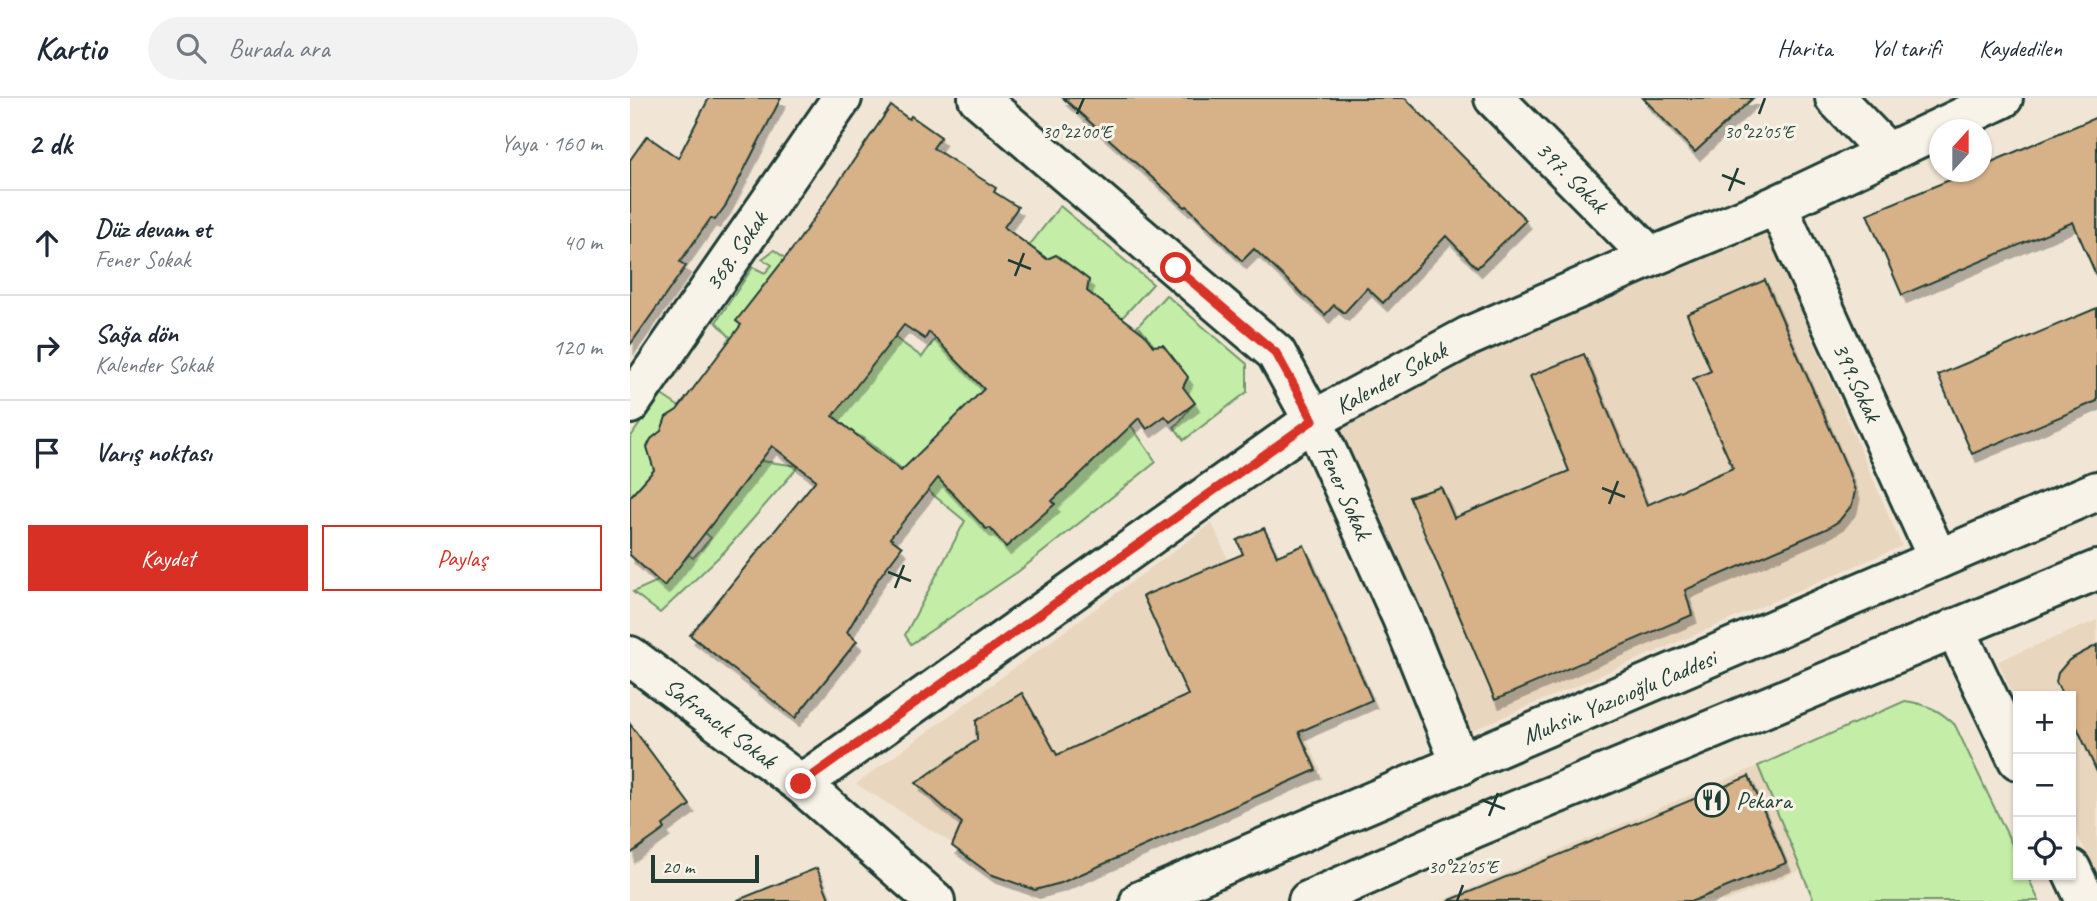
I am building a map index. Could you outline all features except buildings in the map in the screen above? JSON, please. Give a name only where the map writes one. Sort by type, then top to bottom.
[{"type":"street","name":"368. Sokak","points":[[630,404],[842,98]]},
{"type":"street","name":"Fener Sokak","points":[[978,98],[1276,353],[1313,420],[1402,618],[1461,765]]},
{"type":"street","name":"397. Sokak","points":[[1494,98],[1651,257]]},
{"type":"street","points":[[1835,98],[1888,153]]},
{"type":"street","name":"Kalender Sokak","points":[[801,784],[1313,420],[1466,337],[1777,205],[2003,98]]},
{"type":"street","name":"399.Sokak","points":[[1777,205],[1938,559]]},
{"type":"street","name":"Muhsin Yazıcıoğlu Caddesi","points":[[1140,901],[2097,491]]},
{"type":"street","points":[[1308,901],[1474,828],[2097,570]]},
{"type":"street","points":[[1955,628],[2015,754]]},
{"type":"street","name":"Safrancık Sokak","points":[[630,656],[801,784],[935,901]]},
{"type":"street","points":[[2076,880],[2086,901]]},
{"type":"shaded area","points":[[1765,228],[1902,546],[1459,736],[1322,418]]},
{"type":"shaded area","points":[[1212,523],[1321,770],[1033,893],[856,784]]},
{"type":"shaded area","points":[[2097,620],[2097,876],[2076,831],[2076,691],[2013,691],[2013,695],[1998,661]]},
{"type":"shaded area","points":[[1758,766],[1801,870],[1728,901],[1441,901]]},
{"type":"green space","points":[[1060,206],[1153,284],[1085,358],[1156,462],[1019,571],[911,644],[905,635],[965,521],[864,438],[832,423],[727,343],[730,337],[716,322],[753,267],[765,273],[772,265],[762,259],[774,250],[922,357],[993,259],[1087,291],[1089,280],[1047,259],[1029,246]]},
{"type":"green space","points":[[1166,295],[1247,364],[1247,392],[1184,440],[1174,427],[1195,403],[1183,387],[1188,377],[1163,345],[1154,346],[1140,328],[1127,338]]},
{"type":"green space","points":[[660,394],[761,461],[799,466],[725,551],[660,613],[633,592],[658,581],[675,563],[679,566],[689,555],[693,558],[711,538],[646,480],[630,497],[630,438]]},
{"type":"green space","points":[[1905,701],[1932,708],[1955,725],[2013,847],[2013,880],[2029,880],[2039,901],[1814,901],[1758,766]]},
{"type":"place","name":"Pekara","points":[[1712,800]]},
{"type":"route","points":[[801,784],[1313,420],[1276,353],[1176,268]]}]
